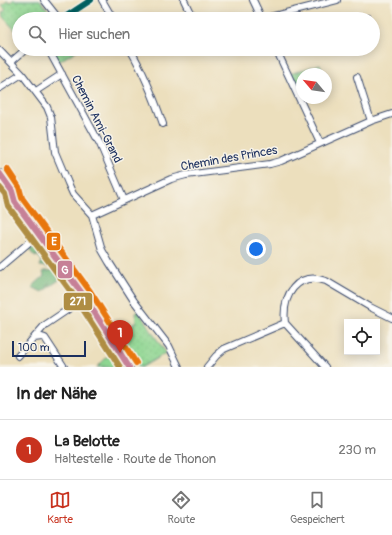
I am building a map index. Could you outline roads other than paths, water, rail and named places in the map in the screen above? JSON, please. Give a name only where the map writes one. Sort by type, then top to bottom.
[{"type":"main road","points":[[0,174],[12,191],[15,202]]},
{"type":"main road","points":[[0,182],[85,298],[129,367]]},
{"type":"main road","points":[[0,190],[5,196],[15,202]]},
{"type":"street","points":[[44,0],[54,12]]},
{"type":"street","points":[[71,12],[90,0]]},
{"type":"street","points":[[102,0],[109,12]]},
{"type":"street","points":[[184,0],[189,12]]},
{"type":"street","points":[[253,0],[259,12]]},
{"type":"street","points":[[290,12],[337,0]]},
{"type":"street","points":[[0,51],[36,91],[49,111],[55,152],[73,194],[92,215],[102,250],[108,262],[134,301],[169,346],[178,367]]},
{"type":"street","points":[[11,62],[18,56]]},
{"type":"street","name":"Chemin Ami-Grand","points":[[52,56],[100,144],[124,200]]},
{"type":"street","points":[[134,56],[152,92],[163,124]]},
{"type":"street","points":[[279,56],[320,143]]},
{"type":"street","points":[[0,88],[22,74]]},
{"type":"street","points":[[36,91],[62,74]]},
{"type":"street","points":[[357,76],[371,121]]},
{"type":"street","name":"Chemin des Princes","points":[[92,215],[171,179],[186,175],[270,164],[292,157],[371,121],[392,114]]},
{"type":"street","points":[[0,267],[39,234]]},
{"type":"street","points":[[325,367],[285,323],[285,303],[293,287],[301,282],[315,279],[326,281],[392,318]]},
{"type":"street","points":[[18,356],[45,325],[85,298]]},
{"type":"street","points":[[207,367],[224,349],[285,323]]},
{"type":"street","points":[[34,338],[46,338],[64,367]]},
{"type":"place","name":"La Belotte","points":[[120,353]]}]
